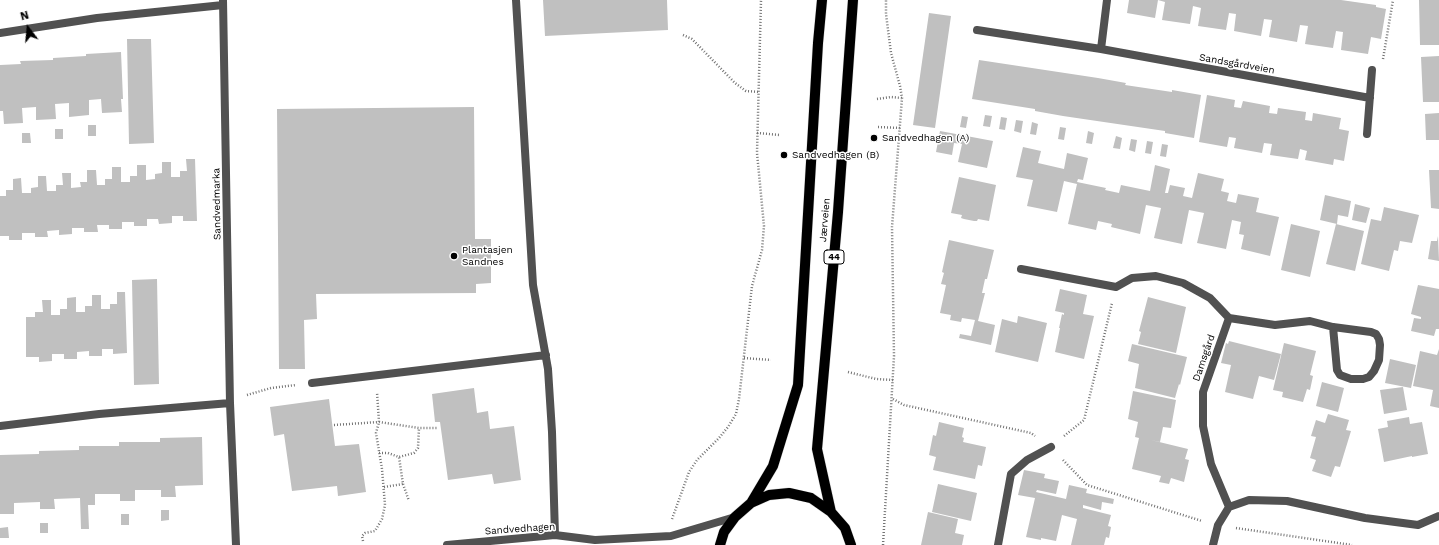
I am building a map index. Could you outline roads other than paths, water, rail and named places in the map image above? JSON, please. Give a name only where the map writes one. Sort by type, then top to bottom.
[{"type":"main road","name":"Jærveien","points":[[751,503],[773,466],[798,385],[818,43],[822,0]]},
{"type":"main road","name":"Jærveien","points":[[831,512],[817,449],[838,212],[854,0]]},
{"type":"main road","name":"44","points":[[720,545],[724,532],[735,518],[751,503],[769,495],[789,493],[811,498],[831,512],[845,528],[851,545]]},
{"type":"street","points":[[516,0],[533,285],[548,370],[552,432],[555,536]]},
{"type":"street","points":[[1101,49],[1107,0]]},
{"type":"street","name":"Sandvedmarka","points":[[0,33],[97,18],[223,3],[230,403],[236,545]]},
{"type":"street","name":"Sandsgårdveien","points":[[977,30],[1101,49],[1370,98]]},
{"type":"street","points":[[1367,134],[1372,70]]},
{"type":"street","points":[[1021,269],[1116,287],[1132,278],[1156,276],[1183,283],[1210,298],[1229,318],[1275,325],[1310,321],[1333,327],[1371,332],[1376,334],[1380,345],[1379,360],[1374,371],[1368,377],[1351,380],[1340,375],[1337,370],[1333,327]]},
{"type":"street","name":"Damsgård","points":[[1229,318],[1203,392],[1203,426],[1211,464],[1229,507]]},
{"type":"street","points":[[312,382],[546,355]]},
{"type":"street","points":[[0,426],[99,414],[230,403]]},
{"type":"street","points":[[998,545],[1011,474],[1027,460],[1051,447]]},
{"type":"street","points":[[1213,545],[1218,525],[1229,507],[1249,500],[1287,501],[1365,518],[1418,525],[1439,516]]},
{"type":"street","name":"Sandvedhagen","points":[[447,545],[555,536],[595,540],[671,536],[735,518]]},
{"type":"street","name":"Sandvedhagen","points":[[595,540],[611,545]]},
{"type":"place","name":"Sandvedhagen (A)","points":[[874,138]]},
{"type":"place","name":"Sandvedhagen (B)","points":[[784,155]]},
{"type":"place","name":"Plantasjen Sandnes","points":[[454,256]]}]
